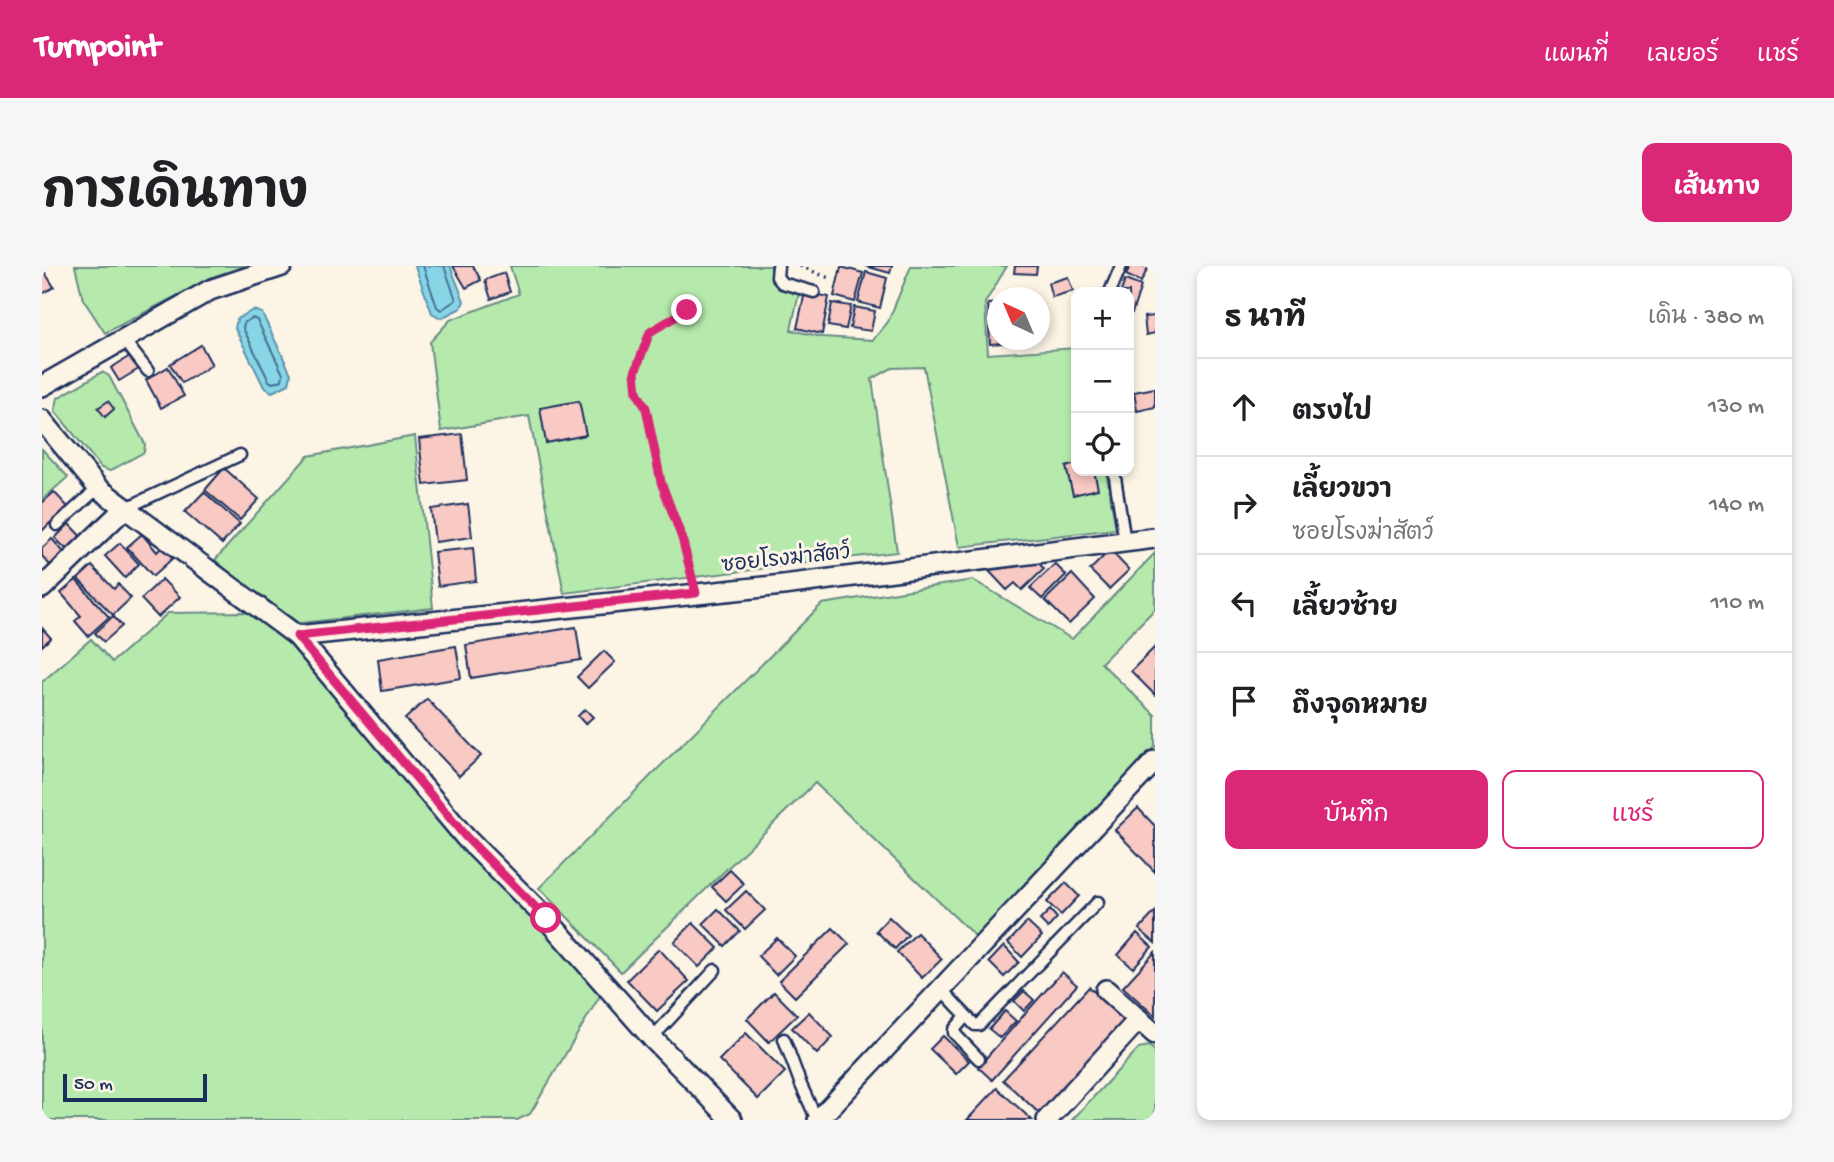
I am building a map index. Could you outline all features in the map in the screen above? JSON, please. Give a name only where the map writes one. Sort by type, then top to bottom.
[{"type":"street","points":[[42,386],[210,290],[282,266]]},
{"type":"street","points":[[42,420],[97,488],[297,636],[466,837],[546,918],[727,1118]]},
{"type":"street","points":[[42,588],[124,509]]},
{"type":"street","name":"ซอยโรงฆ่าสัตว์","points":[[297,636],[797,583],[1155,538]]},
{"type":"street","points":[[818,1120],[1155,761]]},
{"type":"street","points":[[1107,990],[1155,1034]]},
{"type":"street","points":[[1047,1120],[1139,1019]]},
{"type":"lane","points":[[778,266],[777,277],[782,283],[814,292]]},
{"type":"lane","points":[[1112,287],[1121,266]]},
{"type":"lane","points":[[124,340],[148,371]]},
{"type":"lane","points":[[124,509],[240,455]]},
{"type":"lane","points":[[1115,476],[1125,542]]},
{"type":"lane","points":[[57,524],[97,488]]},
{"type":"lane","points":[[941,989],[975,1025],[986,1020],[1098,902]]},
{"type":"lane","points":[[652,1038],[715,970]]},
{"type":"lane","points":[[966,1016],[954,1030],[954,1034],[979,1059]]},
{"type":"lane","points":[[784,1039],[801,1085],[818,1120]]},
{"type":"path","points":[[800,266],[830,278]]},
{"type":"path","points":[[687,310],[650,332],[635,372],[637,392],[646,408],[661,482],[682,538],[696,593]]},
{"type":"green space","points":[[75,266],[245,266],[215,276],[105,333],[83,299]]},
{"type":"green space","points":[[510,266],[771,266],[776,281],[799,293],[791,330],[822,337],[873,340],[888,322],[911,266],[1007,266],[995,287],[987,287],[985,303],[988,354],[1071,348],[1071,476],[1107,476],[1116,529],[959,547],[924,367],[892,368],[872,379],[897,552],[564,593],[529,416],[441,431],[430,342],[450,320],[519,294]]},
{"type":"green space","points":[[102,372],[109,376],[145,444],[144,452],[110,471],[101,468],[55,411],[58,398]]},
{"type":"green space","points":[[415,436],[433,608],[292,624],[215,560],[308,456]]},
{"type":"green space","points":[[42,449],[68,477],[42,500]]},
{"type":"green space","points":[[1155,553],[1155,609],[1101,663],[1155,715],[1155,747],[976,937],[815,783],[621,972],[539,888],[822,604],[973,580],[1072,639]]},
{"type":"green space","points":[[249,612],[287,641],[489,874],[604,989],[530,1114],[517,1120],[42,1120],[42,682],[91,639],[112,662],[168,613]]},
{"type":"green space","points":[[1149,1046],[1155,1051],[1155,1120],[1072,1120],[1139,1048]]},
{"type":"water","points":[[415,266],[450,266],[464,301],[461,308],[441,318],[432,313]]},
{"type":"water","points":[[253,310],[262,313],[291,374],[289,384],[272,392],[264,387],[235,328],[237,319]]},
{"type":"building","points":[[453,266],[473,266],[481,280],[466,288]]},
{"type":"building","points":[[865,266],[892,266],[890,273]]},
{"type":"building","points":[[1015,266],[1037,266],[1036,274],[1014,273]]},
{"type":"building","points":[[1130,266],[1149,266],[1141,282],[1126,275]]},
{"type":"building","points":[[841,267],[863,273],[855,302],[834,296]]},
{"type":"building","points":[[42,268],[54,287],[42,294]]},
{"type":"building","points":[[866,272],[887,278],[880,308],[858,302]]},
{"type":"building","points":[[504,273],[510,292],[491,299],[485,280]]},
{"type":"building","points":[[1068,277],[1071,292],[1052,297],[1048,283]]},
{"type":"building","points":[[1125,280],[1141,286],[1134,307],[1134,287],[1123,287]]},
{"type":"building","points":[[805,292],[829,297],[822,334],[797,328]]},
{"type":"building","points":[[832,303],[851,306],[846,329],[828,326]]},
{"type":"building","points":[[854,307],[875,311],[871,331],[850,328]]},
{"type":"building","points":[[1155,316],[1155,333],[1146,335],[1144,317]]},
{"type":"building","points":[[201,345],[212,365],[182,383],[170,364]]},
{"type":"building","points":[[133,354],[142,367],[119,381],[111,368]]},
{"type":"building","points":[[168,367],[184,396],[161,408],[146,380]]},
{"type":"building","points":[[1155,388],[1155,407],[1137,411],[1134,392]]},
{"type":"building","points":[[108,401],[114,409],[105,417],[98,408]]},
{"type":"building","points":[[579,401],[586,435],[546,443],[540,408]]},
{"type":"building","points":[[462,434],[467,480],[424,485],[419,439]]},
{"type":"building","points":[[1071,466],[1071,476],[1095,476],[1098,489],[1073,495],[1066,467]]},
{"type":"building","points":[[224,468],[259,499],[240,520],[205,490]]},
{"type":"building","points":[[54,492],[68,507],[65,509],[69,513],[54,527],[50,523],[42,531],[42,503]]},
{"type":"building","points":[[204,492],[240,524],[222,544],[185,512]]},
{"type":"building","points":[[468,504],[472,537],[435,542],[431,509]]},
{"type":"building","points":[[69,524],[87,543],[73,556],[55,538]]},
{"type":"building","points":[[142,534],[157,552],[163,546],[173,558],[153,576],[127,547]]},
{"type":"building","points":[[52,539],[70,559],[56,572],[42,556],[42,548]]},
{"type":"building","points":[[120,543],[139,564],[125,578],[105,556]]},
{"type":"building","points":[[473,548],[476,581],[438,586],[434,552]]},
{"type":"building","points":[[1110,550],[1129,570],[1109,589],[1090,570]]},
{"type":"building","points":[[1037,561],[1044,569],[1022,590],[1015,583],[1007,590],[989,571],[994,566]]},
{"type":"building","points":[[1055,564],[1066,575],[1042,599],[1030,588]]},
{"type":"building","points":[[92,566],[114,589],[118,584],[131,598],[113,615],[78,579]]},
{"type":"building","points":[[1072,574],[1095,599],[1069,624],[1045,600]]},
{"type":"building","points":[[162,579],[180,597],[158,617],[141,599]]},
{"type":"building","points":[[76,580],[109,617],[88,636],[75,621],[81,616],[61,593]]},
{"type":"building","points":[[113,616],[122,626],[104,642],[95,633]]},
{"type":"building","points":[[576,627],[581,660],[471,678],[466,645]]},
{"type":"building","points":[[42,628],[51,638],[42,646]]},
{"type":"building","points":[[456,646],[461,678],[382,691],[378,659]]},
{"type":"building","points":[[1155,647],[1155,695],[1131,671]]},
{"type":"building","points":[[604,651],[615,662],[588,688],[577,677]]},
{"type":"building","points":[[427,699],[481,756],[459,776],[405,719]]},
{"type":"building","points":[[585,709],[593,717],[585,724],[578,716]]},
{"type":"building","points":[[1138,808],[1155,826],[1155,872],[1115,830]]},
{"type":"building","points":[[730,870],[744,884],[726,901],[712,887]]},
{"type":"building","points":[[1066,883],[1079,896],[1061,915],[1047,902]]},
{"type":"building","points":[[746,891],[765,910],[745,929],[726,910]]},
{"type":"building","points":[[718,909],[740,931],[725,946],[703,924]]},
{"type":"building","points":[[1050,910],[1057,918],[1048,928],[1040,920]]},
{"type":"building","points":[[1155,912],[1155,943],[1139,929]]},
{"type":"building","points":[[889,917],[908,935],[895,949],[876,931]]},
{"type":"building","points":[[1027,922],[1042,936],[1022,957],[1008,943]]},
{"type":"building","points":[[693,923],[718,948],[699,967],[674,942]]},
{"type":"building","points":[[833,928],[849,944],[795,997],[779,981]]},
{"type":"building","points":[[917,933],[942,959],[922,978],[897,952]]},
{"type":"building","points":[[1137,933],[1152,947],[1133,968],[1118,955]]},
{"type":"building","points":[[777,938],[795,956],[776,975],[758,956]]},
{"type":"building","points":[[1004,946],[1019,962],[1004,977],[989,962]]},
{"type":"building","points":[[659,949],[689,981],[657,1011],[627,980]]},
{"type":"building","points":[[1155,952],[1155,1016],[1123,987]]},
{"type":"building","points":[[1062,972],[1077,985],[992,1080],[978,1067]]},
{"type":"building","points":[[1089,987],[1125,1020],[1039,1113],[1003,1080]]},
{"type":"building","points":[[1024,991],[1034,1000],[1024,1011],[1014,1001]]},
{"type":"building","points":[[774,992],[797,1015],[769,1042],[747,1019]]},
{"type":"building","points":[[1005,1011],[1016,1021],[1000,1038],[989,1029]]},
{"type":"building","points":[[809,1012],[833,1037],[817,1054],[792,1028]]},
{"type":"building","points":[[746,1033],[785,1072],[758,1099],[719,1060]]},
{"type":"building","points":[[943,1036],[969,1061],[956,1074],[930,1049]]},
{"type":"building","points":[[997,1088],[1032,1120],[967,1120]]},
{"type":"route","points":[[546,918],[466,837],[297,636],[696,593],[682,538],[661,482],[646,408],[637,392],[635,372],[650,332],[687,310]]}]
